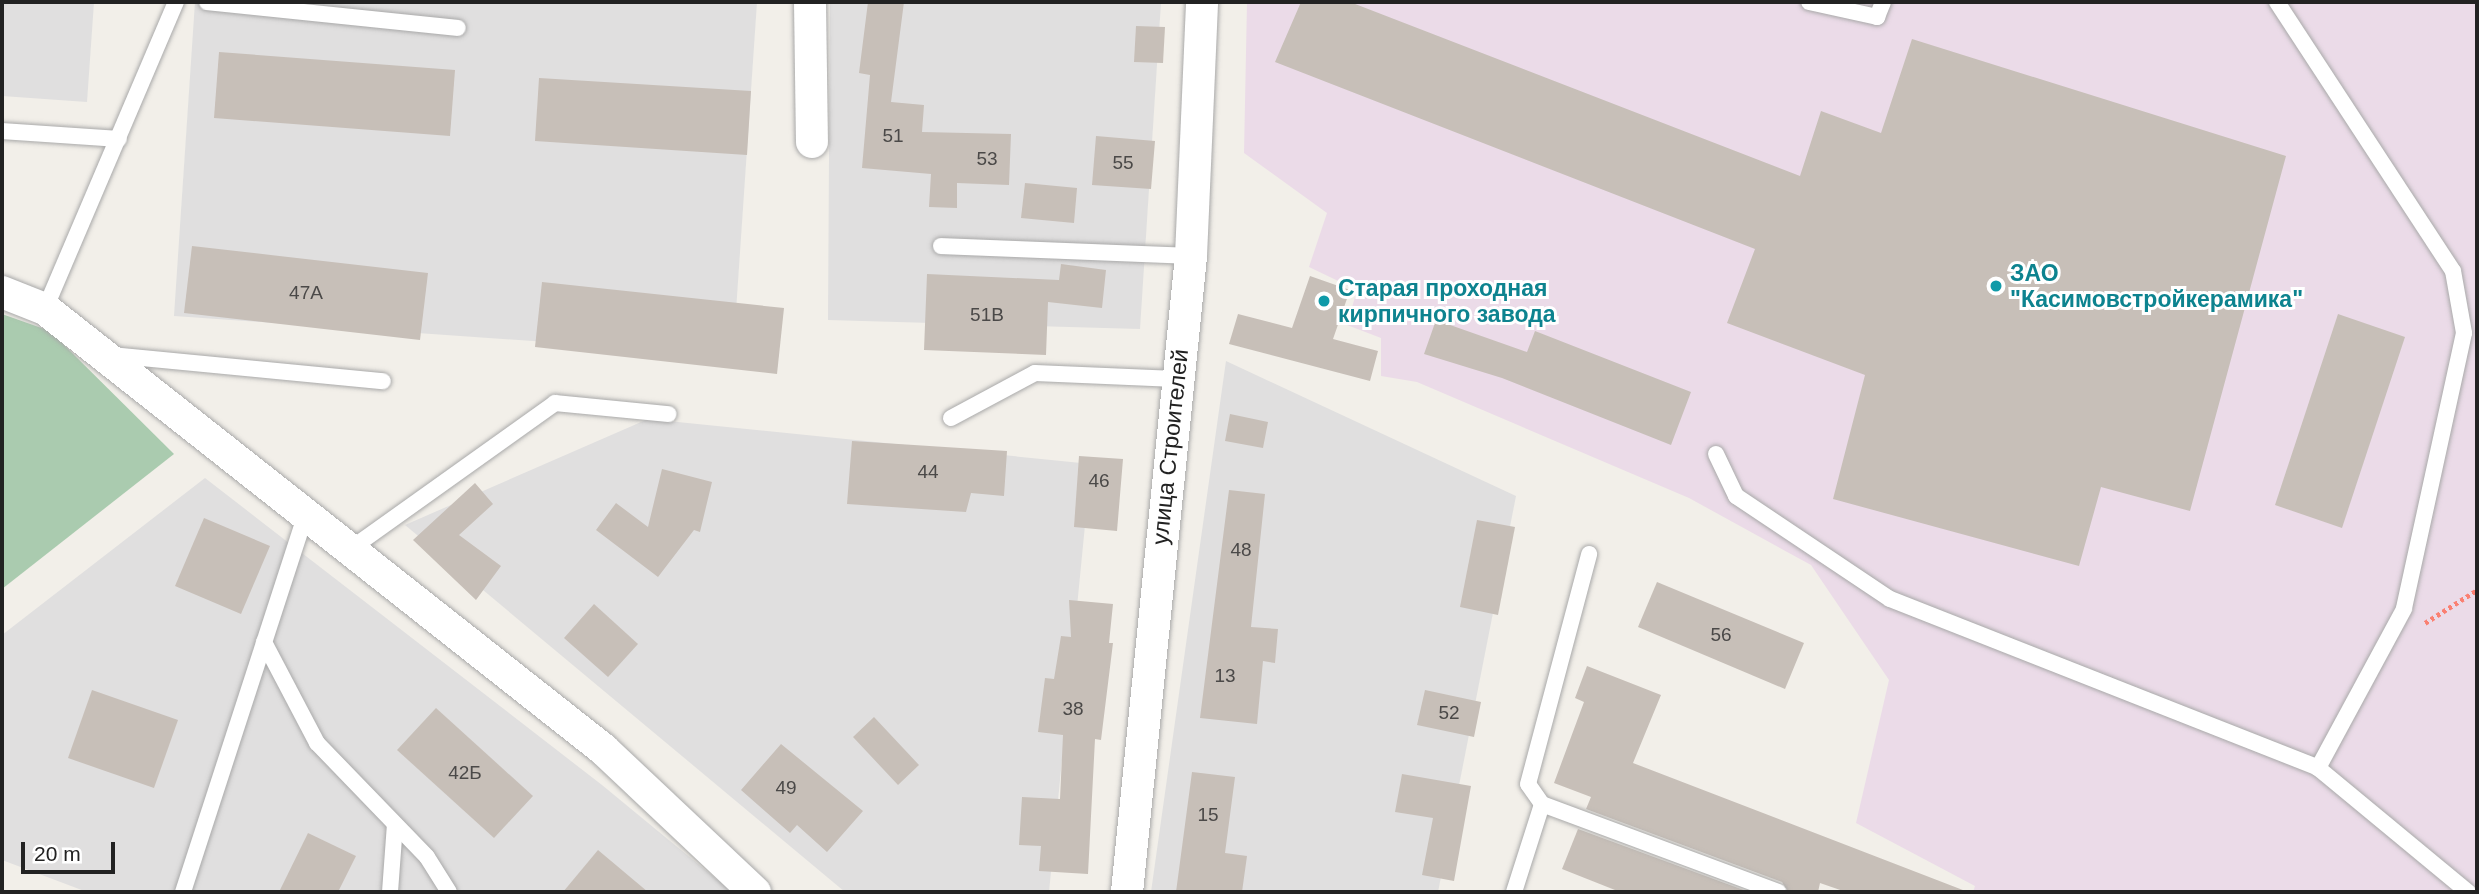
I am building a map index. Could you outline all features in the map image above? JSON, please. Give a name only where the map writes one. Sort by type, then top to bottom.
[{"type":"street","points":[[810,2],[812,142]]},
{"type":"street","name":"улица Строителей","points":[[1127,892],[1175,379],[1191,256],[1202,2]]},
{"type":"street","points":[[2,292],[45,309],[603,750],[755,892]]},
{"type":"lane","points":[[45,309],[176,2]]},
{"type":"lane","points":[[207,2],[458,28]]},
{"type":"lane","points":[[1809,2],[1877,17],[1883,2]]},
{"type":"lane","points":[[2277,2],[2454,271],[2464,333],[2404,609],[2318,768]]},
{"type":"lane","points":[[2,131],[119,139]]},
{"type":"lane","points":[[942,246],[1191,256]]},
{"type":"lane","points":[[102,354],[383,381]]},
{"type":"lane","points":[[951,418],[1035,373],[1175,379]]},
{"type":"lane","points":[[349,550],[555,403],[668,414]]},
{"type":"lane","points":[[1716,454],[1736,496],[1890,599],[2318,768],[2468,892]]},
{"type":"lane","points":[[183,892],[305,516]]},
{"type":"lane","points":[[1589,554],[1528,784],[1542,804],[1778,892]]},
{"type":"lane","points":[[264,642],[317,743],[427,858],[449,892]]},
{"type":"lane","points":[[1514,892],[1542,804]]},
{"type":"lane","points":[[390,892],[395,824]]},
{"type":"path","points":[[2382,649],[2477,590]]},
{"type":"shaded area","points":[[2,2],[94,2],[87,102],[2,96]]},
{"type":"shaded area","points":[[195,2],[757,2],[733,355],[174,316]]},
{"type":"shaded area","points":[[830,2],[1161,2],[1140,329],[828,320]]},
{"type":"shaded area","points":[[1247,2],[2477,2],[2477,892],[1973,892],[1975,886],[1856,823],[1889,680],[1811,565],[1689,498],[1417,382],[1381,376],[1381,338],[1347,325],[1357,290],[1309,267],[1327,213],[1244,153]]},
{"type":"shaded area","points":[[1226,361],[1516,496],[1438,892],[1151,892]]},
{"type":"shaded area","points":[[648,419],[1091,464],[1049,892],[845,892],[405,525]]},
{"type":"shaded area","points":[[205,478],[602,785],[732,892],[87,892],[2,860],[2,635]]},
{"type":"green space","points":[[2,314],[50,331],[174,454],[2,589]]},
{"type":"building","points":[[868,2],[904,2],[891,102],[924,105],[922,132],[1011,134],[1009,185],[957,183],[957,208],[929,207],[931,174],[862,168],[870,75],[859,73]]},
{"type":"building","name":"ЗАО \"Касимовстройкерамика\"","points":[[1301,2],[1350,2],[1800,176],[1821,111],[1881,133],[1912,39],[2286,156],[2190,511],[2101,487],[2079,566],[1833,499],[1865,375],[1727,323],[1755,249],[1275,62]]},
{"type":"building","points":[[1136,26],[1165,27],[1163,63],[1134,62]]},
{"type":"building","points":[[219,52],[455,70],[450,136],[214,118]]},
{"type":"building","points":[[539,78],[751,91],[747,155],[535,141]]},
{"type":"building","points":[[1096,136],[1155,141],[1151,189],[1092,185]]},
{"type":"building","points":[[1025,183],[1077,188],[1074,223],[1021,218]]},
{"type":"building","points":[[192,246],[428,273],[420,340],[184,313]]},
{"type":"building","points":[[1061,264],[1106,270],[1102,308],[1048,302],[1046,355],[924,350],[927,274],[1059,280]]},
{"type":"building","points":[[1310,276],[1350,290],[1333,339],[1378,351],[1370,381],[1229,344],[1238,314],[1292,328]]},
{"type":"building","points":[[542,282],[784,308],[777,374],[535,347]]},
{"type":"building","points":[[2338,314],[2405,337],[2342,528],[2275,505]]},
{"type":"building","points":[[1436,320],[1527,352],[1535,331],[1691,392],[1671,445],[1502,378],[1424,354]]},
{"type":"building","points":[[1230,414],[1268,422],[1263,448],[1225,441]]},
{"type":"building","points":[[852,441],[1007,451],[1004,496],[971,493],[966,512],[847,504]]},
{"type":"building","points":[[1079,456],[1123,459],[1117,531],[1074,527]]},
{"type":"building","points":[[662,469],[712,482],[700,532],[694,530],[658,577],[596,530],[616,503],[648,527]]},
{"type":"building","points":[[475,483],[493,504],[459,535],[501,566],[476,600],[413,540]]},
{"type":"building","points":[[1229,490],[1265,494],[1251,627],[1278,629],[1275,663],[1263,661],[1257,724],[1200,718]]},
{"type":"building","points":[[204,518],[270,546],[241,614],[175,586]]},
{"type":"building","points":[[1477,520],[1515,527],[1498,615],[1460,607]]},
{"type":"building","points":[[1657,582],[1804,643],[1785,689],[1638,627]]},
{"type":"building","points":[[1069,600],[1113,604],[1109,643],[1113,643],[1101,740],[1095,739],[1088,874],[1039,871],[1041,846],[1019,845],[1022,797],[1060,799],[1063,735],[1038,732],[1045,678],[1054,679],[1061,636],[1071,637]]},
{"type":"building","points":[[594,604],[638,644],[608,677],[564,638]]},
{"type":"building","points":[[1587,666],[1661,695],[1633,763],[1968,892],[1846,892],[1820,883],[1818,892],[1788,892],[1782,882],[1586,809],[1591,797],[1554,783],[1584,702],[1575,698]]},
{"type":"building","points":[[92,690],[178,720],[154,788],[68,758]]},
{"type":"building","points":[[1425,690],[1481,702],[1474,737],[1417,725]]},
{"type":"building","points":[[436,708],[533,796],[494,838],[397,750]]},
{"type":"building","points":[[874,717],[919,765],[898,785],[853,737]]},
{"type":"building","points":[[781,744],[863,811],[827,852],[797,825],[790,833],[741,790]]},
{"type":"building","points":[[1192,772],[1235,777],[1225,853],[1247,856],[1242,892],[1176,892]]},
{"type":"building","points":[[1402,774],[1471,786],[1454,881],[1422,875],[1433,818],[1395,812]]},
{"type":"building","points":[[1578,829],[1749,892],[1620,892],[1562,869]]},
{"type":"building","points":[[308,833],[356,856],[338,892],[279,892]]},
{"type":"building","points":[[598,850],[648,892],[563,892]]},
{"type":"place","name":"ЗАО \"Касимовстройкерамика\"","points":[[1996,286]]},
{"type":"place","name":"Старая проходная кирпичного завода","points":[[1324,301]]}]
